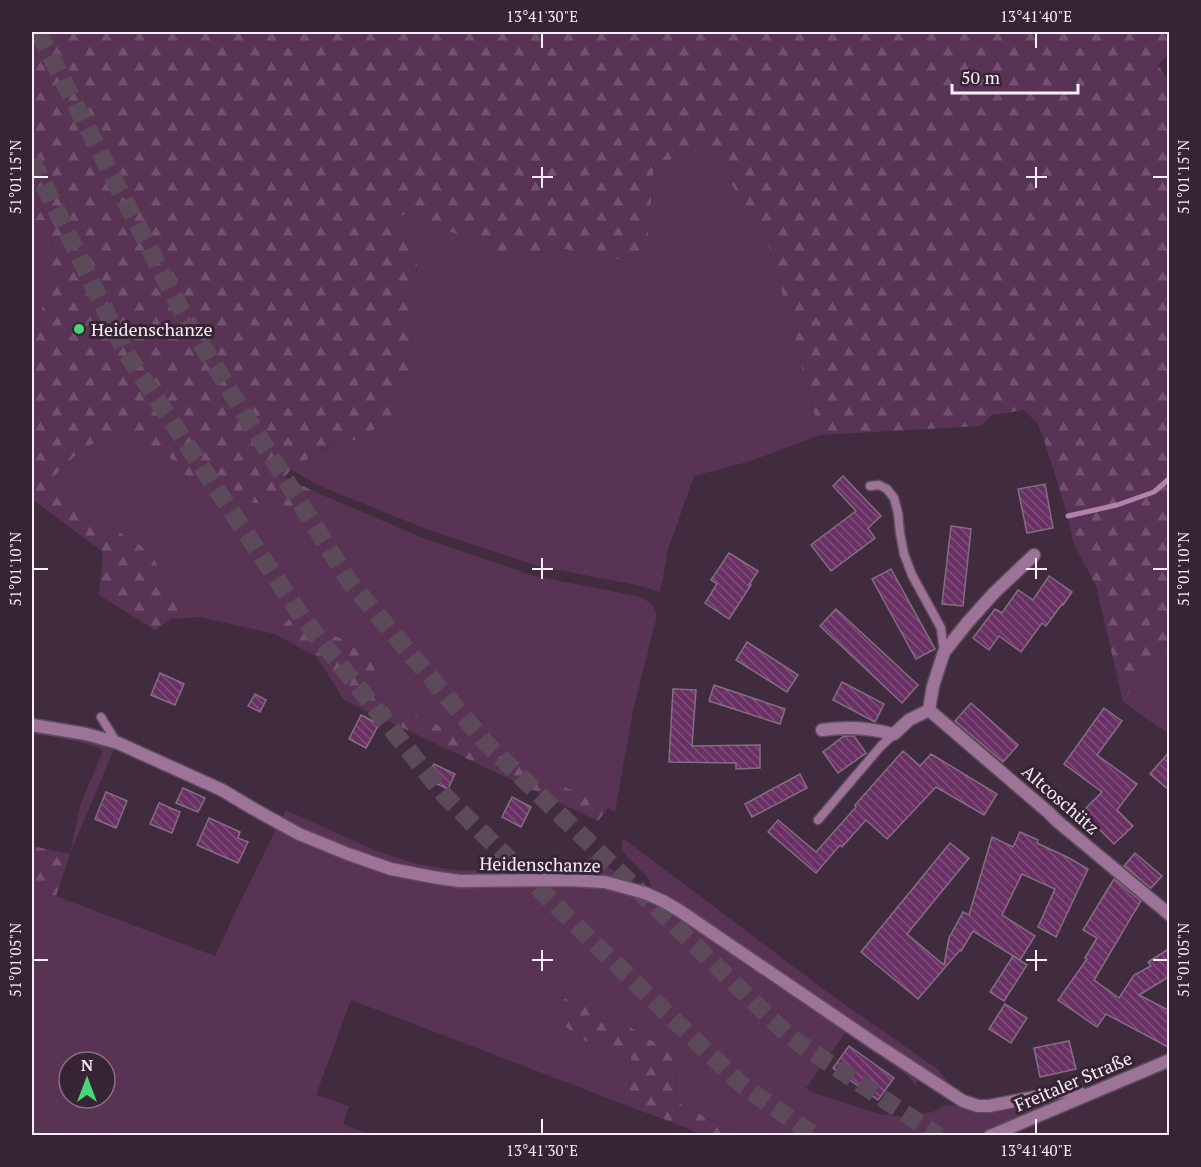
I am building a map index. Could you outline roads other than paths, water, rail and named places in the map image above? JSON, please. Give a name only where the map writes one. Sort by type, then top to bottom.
[{"type":"street","points":[[822,730],[845,727],[868,728],[894,734],[909,720],[929,710],[933,686],[944,652],[994,593],[1034,555]]},
{"type":"street","name":"Altcoschütz","points":[[929,710],[1170,915]]},
{"type":"street","name":"Heidenschanze","points":[[32,725],[86,734],[118,743],[222,790],[299,834],[392,869],[460,881],[586,880],[615,884],[645,893],[680,911],[876,1045],[963,1101],[978,1106],[989,1106],[1071,1090],[1084,1095]]},
{"type":"street","name":"Freitaler Straße","points":[[990,1136],[1170,1060]]},
{"type":"lane","points":[[870,486],[879,485],[887,489],[894,498],[904,554],[912,575],[941,627],[944,652]]},
{"type":"lane","points":[[101,717],[118,743]]},
{"type":"lane","points":[[818,820],[894,734]]},
{"type":"waterway","points":[[1068,516],[1117,505],[1154,492],[1170,478]]},
{"type":"tunnel","points":[[38,32],[189,325],[349,581],[486,743],[790,1037],[939,1136]]},
{"type":"tunnel","points":[[32,160],[126,353],[302,617],[445,796],[741,1084],[815,1136]]},
{"type":"place","name":"Heidenschanze","points":[[79,329]]}]
